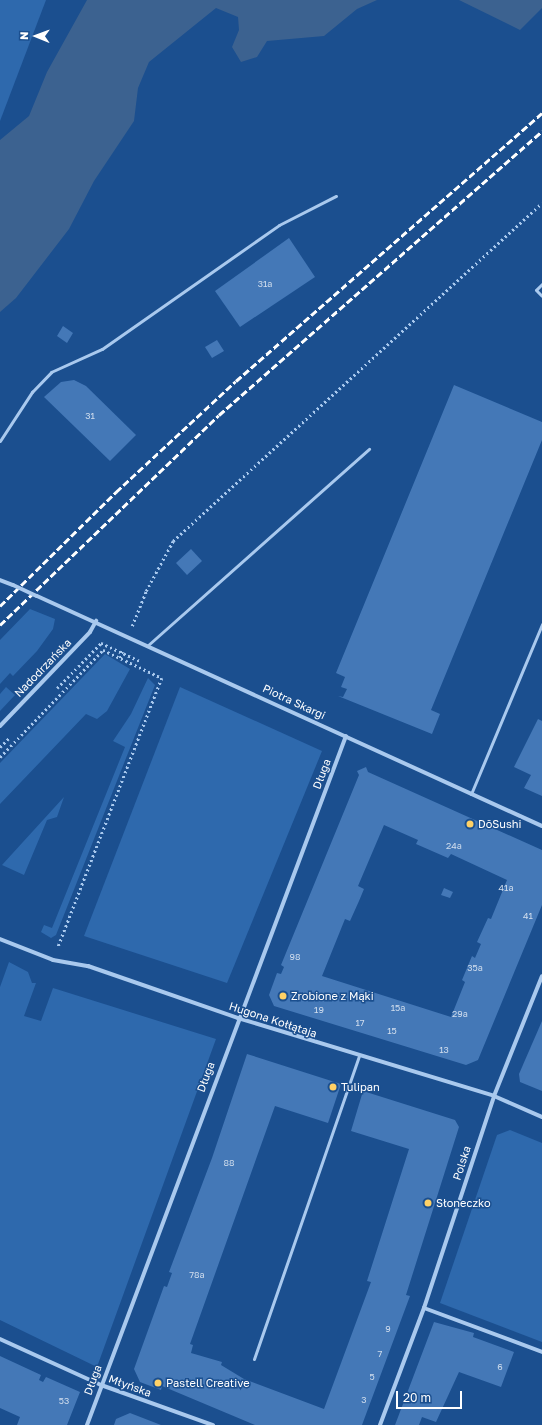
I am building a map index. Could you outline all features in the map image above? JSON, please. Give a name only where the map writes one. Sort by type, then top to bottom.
[{"type":"street","name":"Piotra Skargi","points":[[0,580],[96,621],[147,646],[542,826]]},
{"type":"street","name":"Nadodrzańska","points":[[0,726],[90,632],[96,621]]},
{"type":"street","name":"Długa","points":[[87,1425],[100,1385],[346,736]]},
{"type":"street","name":"Hugona Kołłątaja","points":[[0,939],[53,960],[88,966],[238,1018],[494,1096],[542,1117]]},
{"type":"street","name":"Polska","points":[[380,1425],[424,1308],[494,1096],[542,976]]},
{"type":"street","points":[[424,1308],[542,1352]]},
{"type":"street","name":"Młyńska","points":[[0,1339],[100,1385],[213,1425]]},
{"type":"lane","points":[[0,441],[32,392],[51,372],[102,349],[279,225],[336,196]]},
{"type":"lane","points":[[542,284],[536,290],[542,296]]},
{"type":"lane","points":[[147,646],[369,449]]},
{"type":"lane","points":[[471,794],[542,624]]},
{"type":"lane","points":[[254,1359],[359,1056]]},
{"type":"path","points":[[128,636],[146,591],[173,541],[542,203]]},
{"type":"path","points":[[53,692],[101,643],[140,661]]},
{"type":"path","points":[[0,757],[103,650],[162,678],[53,960]]},
{"type":"path","points":[[0,747],[11,736]]},
{"type":"shaded area","points":[[0,0],[46,0],[0,121]]},
{"type":"shaded area","points":[[87,0],[377,0],[357,9],[324,36],[267,41],[257,57],[241,62],[232,47],[239,30],[238,17],[216,8],[149,62],[138,88],[134,121],[94,181],[69,229],[16,298],[0,312],[0,140],[29,116],[47,72]]},
{"type":"shaded area","points":[[459,0],[542,0],[542,8],[520,30]]},
{"type":"shaded area","points":[[30,609],[55,619],[53,629],[37,651],[13,676],[10,673],[0,684],[0,640]]},
{"type":"shaded area","points":[[105,654],[130,669],[107,711],[97,719],[86,714],[0,804],[0,763]]},
{"type":"shaded area","points":[[148,678],[155,685],[56,935],[51,938],[41,932],[44,925],[52,928],[125,747],[113,741],[131,714]]},
{"type":"shaded area","points":[[6,687],[15,695],[0,711],[0,694]]},
{"type":"shaded area","points":[[180,687],[322,751],[227,983],[84,936]]},
{"type":"shaded area","points":[[64,797],[57,817],[47,820],[24,875],[2,865]]},
{"type":"shaded area","points":[[9,962],[28,972],[32,983],[36,983],[24,1016],[41,1021],[53,988],[216,1039],[97,1367],[0,1320],[0,987]]},
{"type":"shaded area","points":[[510,1130],[542,1143],[542,1342],[440,1303],[497,1135]]},
{"type":"building","points":[[289,238],[315,277],[240,327],[215,291]]},
{"type":"building","points":[[63,326],[73,333],[67,343],[57,336]]},
{"type":"building","points":[[217,340],[224,351],[212,358],[205,347]]},
{"type":"building","points":[[74,380],[86,386],[136,435],[110,461],[44,397],[61,382]]},
{"type":"building","points":[[454,385],[542,422],[542,440],[431,710],[440,714],[432,734],[338,696],[343,697],[347,689],[341,687],[345,677],[336,673]]},
{"type":"building","points":[[191,549],[202,561],[187,575],[176,563]]},
{"type":"building","points":[[538,719],[542,721],[542,796],[524,788],[531,775],[514,767]]},
{"type":"building","points":[[366,767],[368,772],[542,850],[542,905],[478,1060],[466,1065],[274,1006],[269,995],[277,973],[281,974],[284,967],[281,965],[359,775],[357,771]],"holes":[[[384,825],[418,840],[416,844],[448,858],[451,854],[507,880],[491,919],[488,918],[477,942],[481,944],[475,958],[472,956],[462,980],[465,982],[451,1017],[322,976],[345,919],[350,921],[364,889],[358,886]]]},
{"type":"building","points":[[444,888],[453,892],[450,898],[441,895]]},
{"type":"building","points":[[542,1021],[542,1091],[520,1082],[519,1074]]},
{"type":"building","points":[[247,1054],[341,1084],[328,1123],[275,1106],[190,1344],[193,1345],[191,1353],[222,1362],[221,1365],[244,1379],[324,1409],[371,1282],[367,1281],[409,1149],[351,1131],[363,1091],[455,1120],[459,1127],[406,1295],[410,1296],[362,1425],[255,1425],[162,1386],[161,1390],[140,1382],[134,1369],[164,1286],[167,1287],[172,1273],[169,1272],[212,1158]]},
{"type":"building","points":[[434,1322],[474,1333],[473,1337],[514,1352],[501,1387],[459,1372],[436,1422],[422,1417],[419,1425],[395,1425]]},
{"type":"building","points":[[0,1356],[41,1375],[39,1380],[43,1382],[46,1377],[80,1392],[67,1425],[17,1425],[20,1417],[0,1408]]},
{"type":"building","points":[[130,1413],[161,1425],[114,1425],[116,1419]]},
{"type":"railway","points":[[0,606],[116,492],[236,381],[542,113]]},
{"type":"railway","points":[[0,625],[219,415],[542,131]]},
{"type":"place","name":"DōSushi","points":[[470,824]]},
{"type":"place","name":"Zrobione z Mąki","points":[[283,996]]},
{"type":"place","name":"Tulipan","points":[[333,1087]]},
{"type":"place","name":"Słoneczko","points":[[428,1203]]},
{"type":"place","name":"Pastell Creative","points":[[158,1383]]}]
